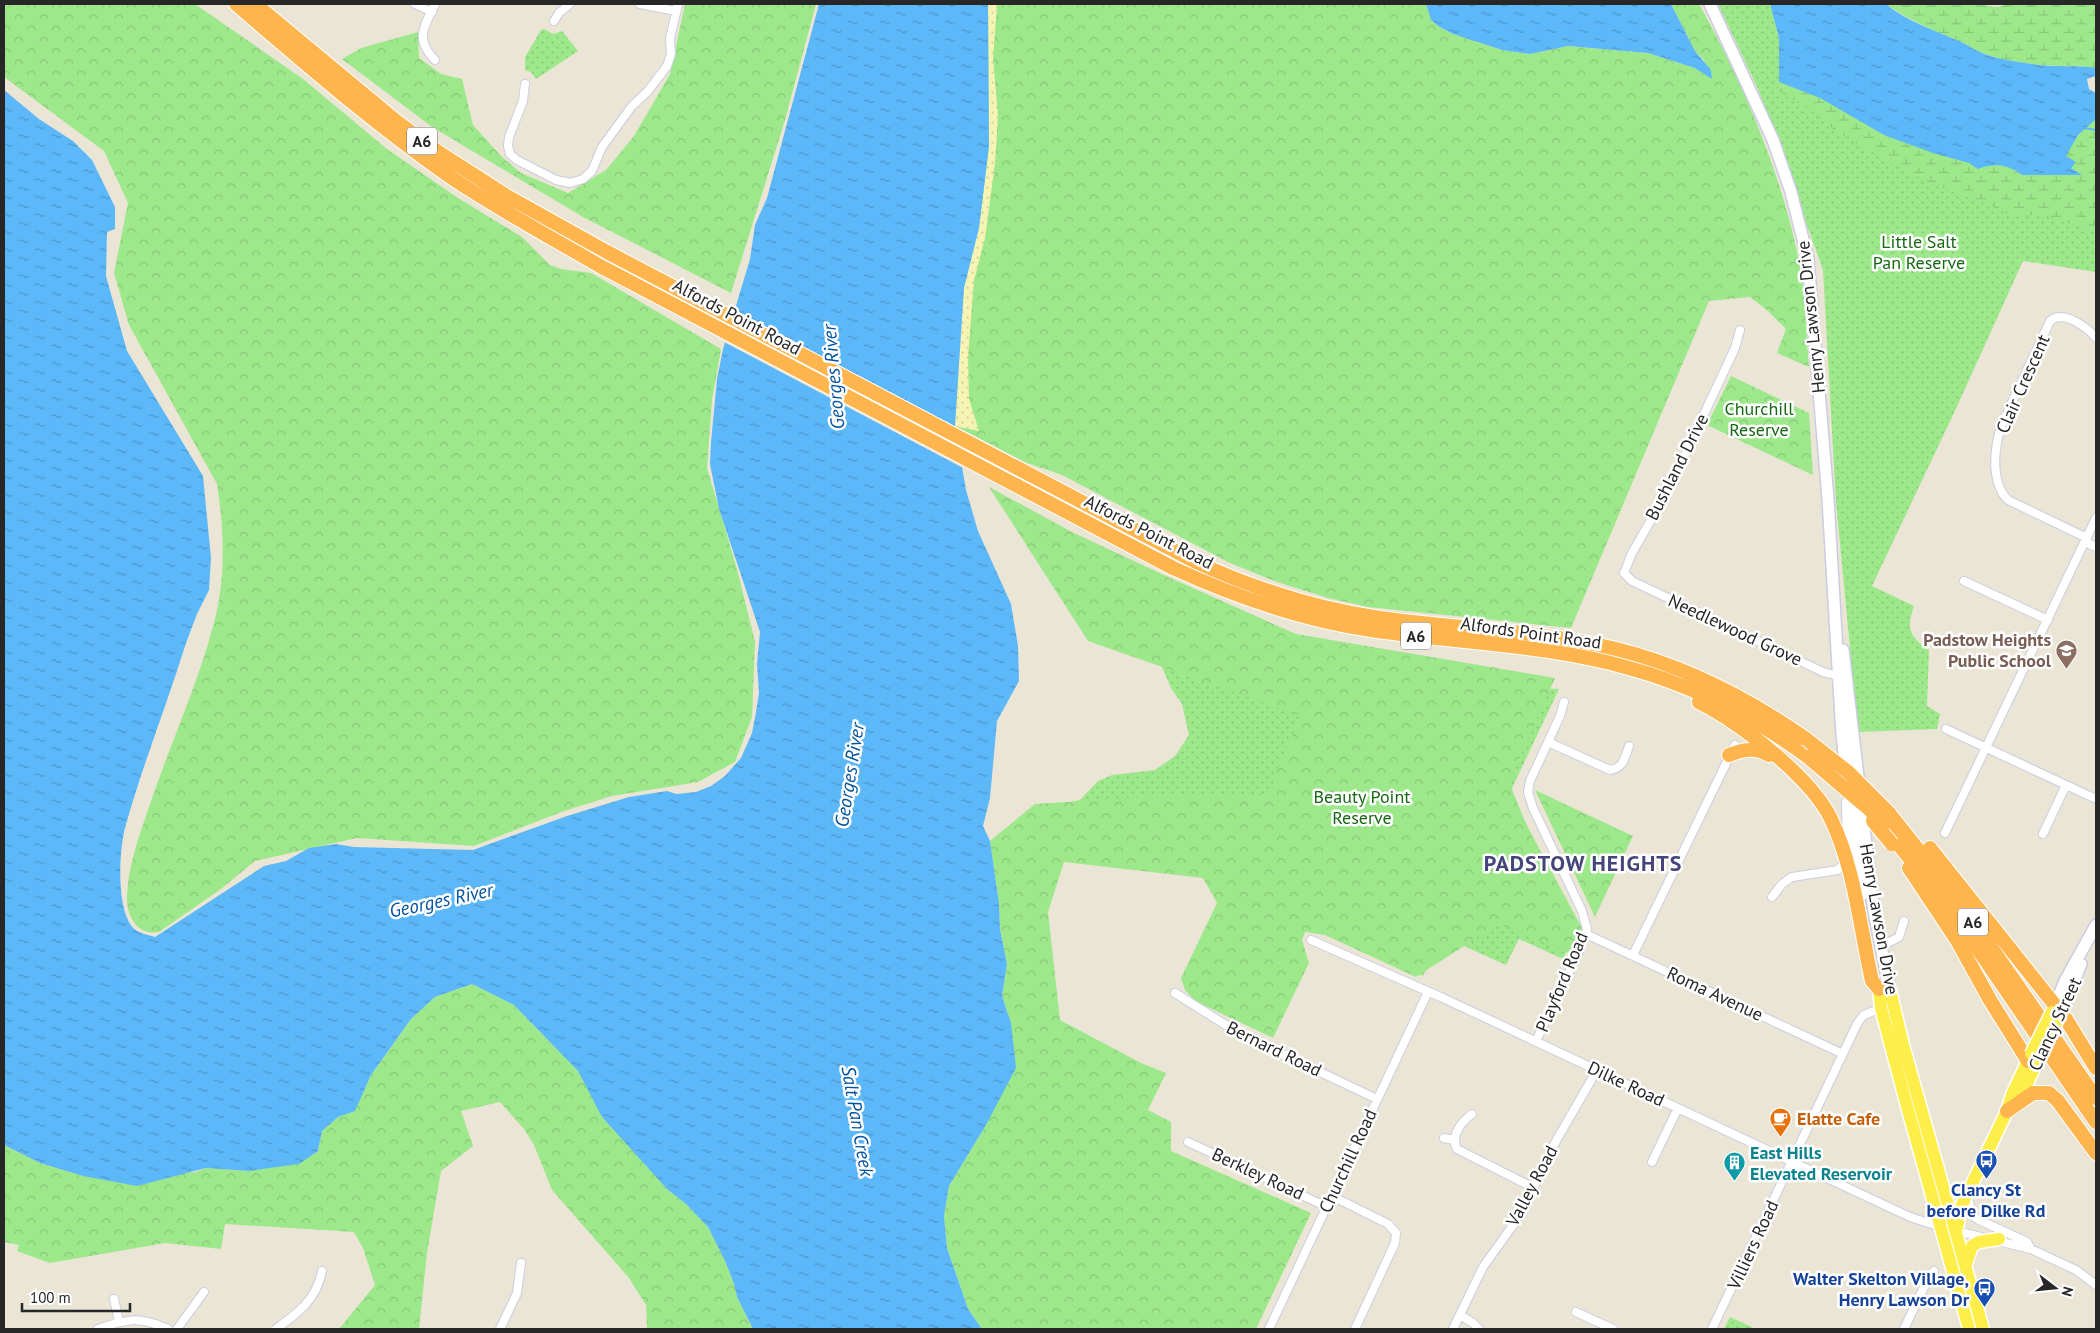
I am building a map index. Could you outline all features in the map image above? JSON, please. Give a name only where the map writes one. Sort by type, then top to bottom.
[{"type":"highway","name":"Alfords Point Road","points":[[236,4],[352,102],[410,147],[497,206],[600,266],[1028,493],[1192,576],[1278,609],[1317,620],[1369,630],[1578,656],[1648,673],[1698,692],[1760,724],[1808,757],[1870,810],[1952,911],[2049,1015]]},
{"type":"highway","name":"Alfords Point Road","points":[[255,4],[357,90],[418,138],[505,195],[607,252],[1035,479],[1196,562],[1240,581],[1292,599],[1327,608],[1379,618],[1585,642],[1630,653],[1679,669],[1740,698],[1806,735],[1889,807],[2049,1015]]},
{"type":"highway","name":"A6","points":[[1578,656],[1609,670],[1666,687],[1704,704],[1746,733],[1790,769],[1811,790],[1825,808],[1835,828],[1854,891],[1872,981],[1884,990]]},
{"type":"highway","points":[[1732,750],[1759,750],[1790,769]]},
{"type":"highway","points":[[1889,807],[1935,854],[2049,1015]]},
{"type":"highway","points":[[1894,841],[1958,942],[1990,1000],[2032,1059]]},
{"type":"highway","name":"A6","points":[[2049,1015],[2096,1068]]},
{"type":"highway","name":"A6","points":[[2049,1015],[2096,1098]]},
{"type":"highway","name":"A6","points":[[2049,1015],[2096,1122]]},
{"type":"highway","points":[[2007,1111],[2033,1093],[2048,1093],[2058,1101],[2096,1153]]},
{"type":"main road","name":"Henry Lawson Drive","points":[[1710,4],[1773,140],[1802,230],[1811,282],[1842,677],[1847,782],[1862,902],[1884,990],[1966,1264],[1983,1329]]},
{"type":"main road","name":"Henry Lawson Drive","points":[[1842,677],[1880,947],[1884,990],[1881,1008],[1970,1329]]},
{"type":"main road","name":"Clancy Street","points":[[1956,1231],[1960,1209],[2007,1111],[2019,1098],[2049,1015],[2095,928]]},
{"type":"main road","points":[[1944,1190],[1960,1195],[1974,1180]]},
{"type":"main road","points":[[1941,1228],[1956,1231]]},
{"type":"main road","points":[[1966,1264],[1972,1246],[1978,1242],[1999,1239]]},
{"type":"street","points":[[415,4],[432,12]]},
{"type":"street","points":[[435,4],[423,30],[422,39],[425,49],[435,60]]},
{"type":"street","points":[[554,21],[559,13],[570,4]]},
{"type":"street","points":[[525,84],[523,101],[509,137],[508,146],[510,154],[517,160],[556,180],[566,183],[579,181],[592,171],[606,142],[636,102],[648,91],[667,66],[671,54],[670,39],[677,7],[640,4]]},
{"type":"street","name":"Clair Crescent","points":[[2086,540],[2003,496],[1996,482],[1996,464],[2002,424],[2050,321],[2059,318],[2078,323],[2086,327],[2096,338]]},
{"type":"street","name":"Bushland Drive","points":[[1625,576],[1624,570],[1629,559],[1675,476],[1731,356],[1740,330]]},
{"type":"street","points":[[1945,833],[1988,748],[2096,518]]},
{"type":"street","points":[[2086,540],[2096,547]]},
{"type":"street","name":"Needlewood Grove","points":[[1625,576],[1632,581],[1842,677]]},
{"type":"street","points":[[1964,581],[2048,620]]},
{"type":"street","name":"Playford Road","points":[[1536,1041],[1586,934],[1585,919],[1529,798],[1530,781],[1564,702]]},
{"type":"street","points":[[1946,729],[2096,799]]},
{"type":"street","points":[[1548,742],[1605,769],[1613,770],[1621,764],[1629,746]]},
{"type":"street","points":[[1633,956],[1732,750]]},
{"type":"street","points":[[1613,770],[1614,779]]},
{"type":"street","points":[[1772,896],[1782,884],[1792,877],[1838,870],[1846,860],[1847,782]]},
{"type":"street","points":[[2042,834],[2066,785]]},
{"type":"street","points":[[1880,947],[1899,937],[1902,933],[1904,921]]},
{"type":"street","name":"Roma Avenue","points":[[1586,934],[1843,1054]]},
{"type":"street","name":"Dilke Road","points":[[1311,940],[1536,1041],[1910,1217],[1941,1228]]},
{"type":"street","name":"Churchill Road","points":[[1269,1329],[1428,992]]},
{"type":"street","name":"Bernard Road","points":[[1175,993],[1240,1034],[1377,1099]]},
{"type":"street","name":"Villiers Road","points":[[1712,1329],[1860,1020],[1881,1008]]},
{"type":"street","name":"Valley Road","points":[[1453,1329],[1486,1260],[1522,1214],[1556,1141],[1598,1070]]},
{"type":"street","points":[[1652,1162],[1678,1108]]},
{"type":"street","points":[[1472,1114],[1462,1122],[1454,1140],[1460,1152],[1534,1188]]},
{"type":"street","points":[[1444,1138],[1454,1140]]},
{"type":"street","name":"Berkley Road","points":[[1188,1142],[1327,1207]]},
{"type":"street","points":[[1968,1194],[1968,1207],[1972,1215],[1982,1222],[2027,1242],[2031,1248]]},
{"type":"street","points":[[1332,1196],[1388,1224],[1396,1233],[1395,1243],[1355,1329]]},
{"type":"street","points":[[1956,1231],[1999,1239],[2031,1248],[2076,1270],[2096,1285]]},
{"type":"street","points":[[500,1329],[517,1293],[521,1263]]},
{"type":"street","points":[[276,1329],[307,1303],[317,1290],[322,1271]]},
{"type":"street","points":[[1904,1329],[1926,1283],[1934,1271]]},
{"type":"street","points":[[177,1329],[204,1292]]},
{"type":"street","points":[[114,1299],[119,1321]]},
{"type":"street","points":[[1576,1312],[1613,1329]]},
{"type":"street","points":[[1460,1315],[1473,1322],[1479,1329]]},
{"type":"street","points":[[98,1329],[119,1321],[131,1319],[149,1322],[168,1329]]},
{"type":"green space","points":[[4,4],[195,4],[303,79],[387,149],[458,198],[522,237],[550,265],[561,269],[591,273],[721,349],[712,400],[707,468],[737,569],[755,642],[752,717],[735,762],[698,782],[612,796],[564,811],[474,846],[357,838],[255,861],[221,889],[159,932],[145,931],[134,923],[127,903],[132,860],[151,801],[209,642],[219,602],[223,551],[217,484],[129,325],[114,273],[128,203],[104,151],[4,77]]},
{"type":"green space","points":[[685,4],[816,4],[785,120],[731,293],[583,217],[432,127],[342,59],[361,48],[418,32],[419,58],[441,74],[462,79],[473,125],[502,157],[521,173],[568,193],[606,170],[634,136],[670,74]]},
{"type":"green space","points":[[988,4],[1426,4],[1431,20],[1438,26],[1453,34],[1502,50],[1530,54],[1568,46],[1648,53],[1695,68],[1712,78],[1703,59],[1695,51],[1671,4],[1699,4],[1747,100],[1774,168],[1785,203],[1801,272],[1809,367],[1777,353],[1786,329],[1750,297],[1709,301],[1571,628],[1368,607],[1328,598],[1277,582],[1230,563],[1062,475],[1027,463],[955,426],[956,392],[979,228]]},
{"type":"green space","name":"Little Salt Pan Reserve","points":[[1718,4],[1770,4],[1779,38],[1779,82],[2028,174],[2096,119],[2096,272],[2023,261],[1872,586],[1914,606],[1910,626],[1913,636],[1929,650],[1927,706],[1940,714],[1937,729],[1858,732],[1836,502],[1823,270],[1758,89]]},
{"type":"green space","points":[[1886,4],[1975,4],[1998,7],[2008,4],[2096,4],[2096,68],[2038,65],[1989,55],[1919,23]]},
{"type":"green space","points":[[544,29],[553,34],[562,31],[578,51],[536,79],[531,72],[525,70],[525,57],[541,30]]},
{"type":"green space","points":[[1779,82],[1820,98],[1884,135],[1932,153],[1969,163],[1978,169],[1995,165],[2006,167],[2022,175],[2081,175],[2070,168],[2066,156],[2078,135],[2096,119],[2096,232],[2047,216],[2015,217],[1985,203],[1937,186],[1904,170],[1833,130],[1823,118],[1777,90]]},
{"type":"green space","name":"Churchill Reserve","points":[[1731,376],[1809,413],[1813,475],[1707,425]]},
{"type":"green space","points":[[989,487],[1074,533],[1296,634],[1555,678],[1509,782],[1526,824],[1582,928],[1571,954],[1498,924],[1416,977],[1325,935],[1305,932],[1302,940],[1309,963],[1273,1038],[1195,1001],[1185,990],[1181,978],[1217,903],[1203,878],[1064,862],[1048,912],[1060,1020],[1141,1063],[1166,1073],[1148,1110],[1171,1122],[1171,1151],[1311,1213],[1256,1329],[982,1329],[968,1309],[947,1248],[944,1216],[949,1186],[986,1125],[1011,1023],[1002,996],[1007,964],[1000,929],[999,903],[990,841],[1035,804],[1141,797],[1267,794],[1301,716],[1088,641]]},
{"type":"green space","name":"Beauty Point Reserve","points":[[1162,667],[1265,676],[1559,689],[1423,976],[1057,805],[1080,800],[1098,781],[1112,775],[1155,770],[1175,756],[1189,735],[1182,704],[1171,688]]},
{"type":"green space","points":[[1535,790],[1633,836],[1595,917]]},
{"type":"green space","points":[[1524,819],[1576,929],[1563,959],[1519,939],[1506,965],[1462,945],[1520,820]]},
{"type":"green space","points":[[472,984],[514,1005],[578,1071],[603,1117],[667,1189],[686,1204],[708,1227],[726,1263],[737,1297],[753,1329],[647,1329],[646,1305],[629,1278],[552,1190],[534,1145],[524,1129],[500,1102],[461,1111],[473,1146],[441,1171],[427,1253],[419,1329],[339,1329],[375,1285],[363,1248],[354,1232],[225,1224],[221,1249],[165,1243],[50,1263],[17,1251],[19,1245],[4,1242],[4,1145],[40,1163],[83,1176],[196,1172],[206,1168],[249,1171],[318,1151],[322,1131],[338,1117],[355,1110],[371,1075],[411,1019],[435,997]]},
{"type":"green space","points":[[1730,1317],[1756,1329],[1724,1329]]},
{"type":"sand","points":[[988,4],[997,4],[993,59],[998,116],[995,163],[985,238],[974,280],[968,358],[969,399],[979,431],[955,426],[964,288],[979,228],[989,146]]},
{"type":"water","points":[[819,4],[988,4],[989,146],[979,228],[964,288],[955,426],[966,490],[978,531],[1011,604],[1018,646],[1019,681],[997,721],[990,798],[983,826],[990,841],[999,903],[1000,929],[1007,964],[1002,996],[1011,1023],[1016,1068],[986,1125],[949,1186],[944,1216],[947,1248],[968,1309],[982,1329],[753,1329],[737,1297],[726,1263],[708,1227],[686,1204],[667,1189],[602,1117],[578,1071],[514,1005],[472,984],[435,997],[411,1019],[371,1075],[355,1111],[338,1117],[322,1131],[318,1151],[299,1164],[249,1171],[206,1168],[137,1186],[83,1176],[40,1163],[4,1145],[4,90],[39,119],[73,141],[92,160],[115,207],[115,229],[107,232],[106,276],[127,351],[203,476],[211,558],[209,590],[186,643],[132,805],[121,851],[120,883],[125,912],[130,923],[137,931],[155,937],[264,866],[286,861],[309,848],[336,844],[354,847],[473,850],[567,816],[629,797],[667,791],[676,794],[696,792],[711,786],[725,776],[741,758],[752,733],[759,693],[757,664],[760,632],[719,509],[710,464],[717,379],[723,349],[750,259],[755,225],[767,198]]},
{"type":"water","points":[[1426,4],[1671,4],[1695,51],[1711,70],[1712,79],[1695,68],[1648,53],[1568,46],[1530,54],[1502,50],[1453,34],[1438,26],[1431,20]]},
{"type":"water","points":[[1770,4],[1886,4],[1893,10],[1927,28],[1989,55],[2010,61],[2038,65],[2096,68],[2096,76],[2087,79],[2089,89],[2096,93],[2096,119],[2078,135],[2066,156],[2076,162],[2071,168],[2082,175],[2022,175],[2006,167],[1995,165],[1978,169],[1969,163],[1933,153],[1884,135],[1820,98],[1779,82],[1779,38]]},
{"type":"pier","points":[[732,309],[958,429],[965,469],[722,341]]},
{"type":"waterway","points":[[2084,128],[2096,130]]},
{"type":"place","name":"Padstow Heights Public School","points":[[2067,669]]},
{"type":"place","name":"Elatte Cafe","points":[[1781,1138]]},
{"type":"place","name":"Clancy St before Dilke Rd","points":[[1986,1179]]},
{"type":"place","name":"East Hills Elevated Reservoir","points":[[1734,1182]]},
{"type":"place","name":"Walter Skelton Village, Henry Lawson Dr","points":[[1985,1308]]},
{"type":"district","name":"PADSTOW HEIGHTS","points":[[1583,863]]},
{"type":"water label","name":"Georges River","points":[[833,377]]},
{"type":"water label","name":"Georges River","points":[[849,775]]},
{"type":"water label","name":"Georges River","points":[[441,900]]},
{"type":"water label","name":"Salt Pan Creek","points":[[858,1121]]}]
